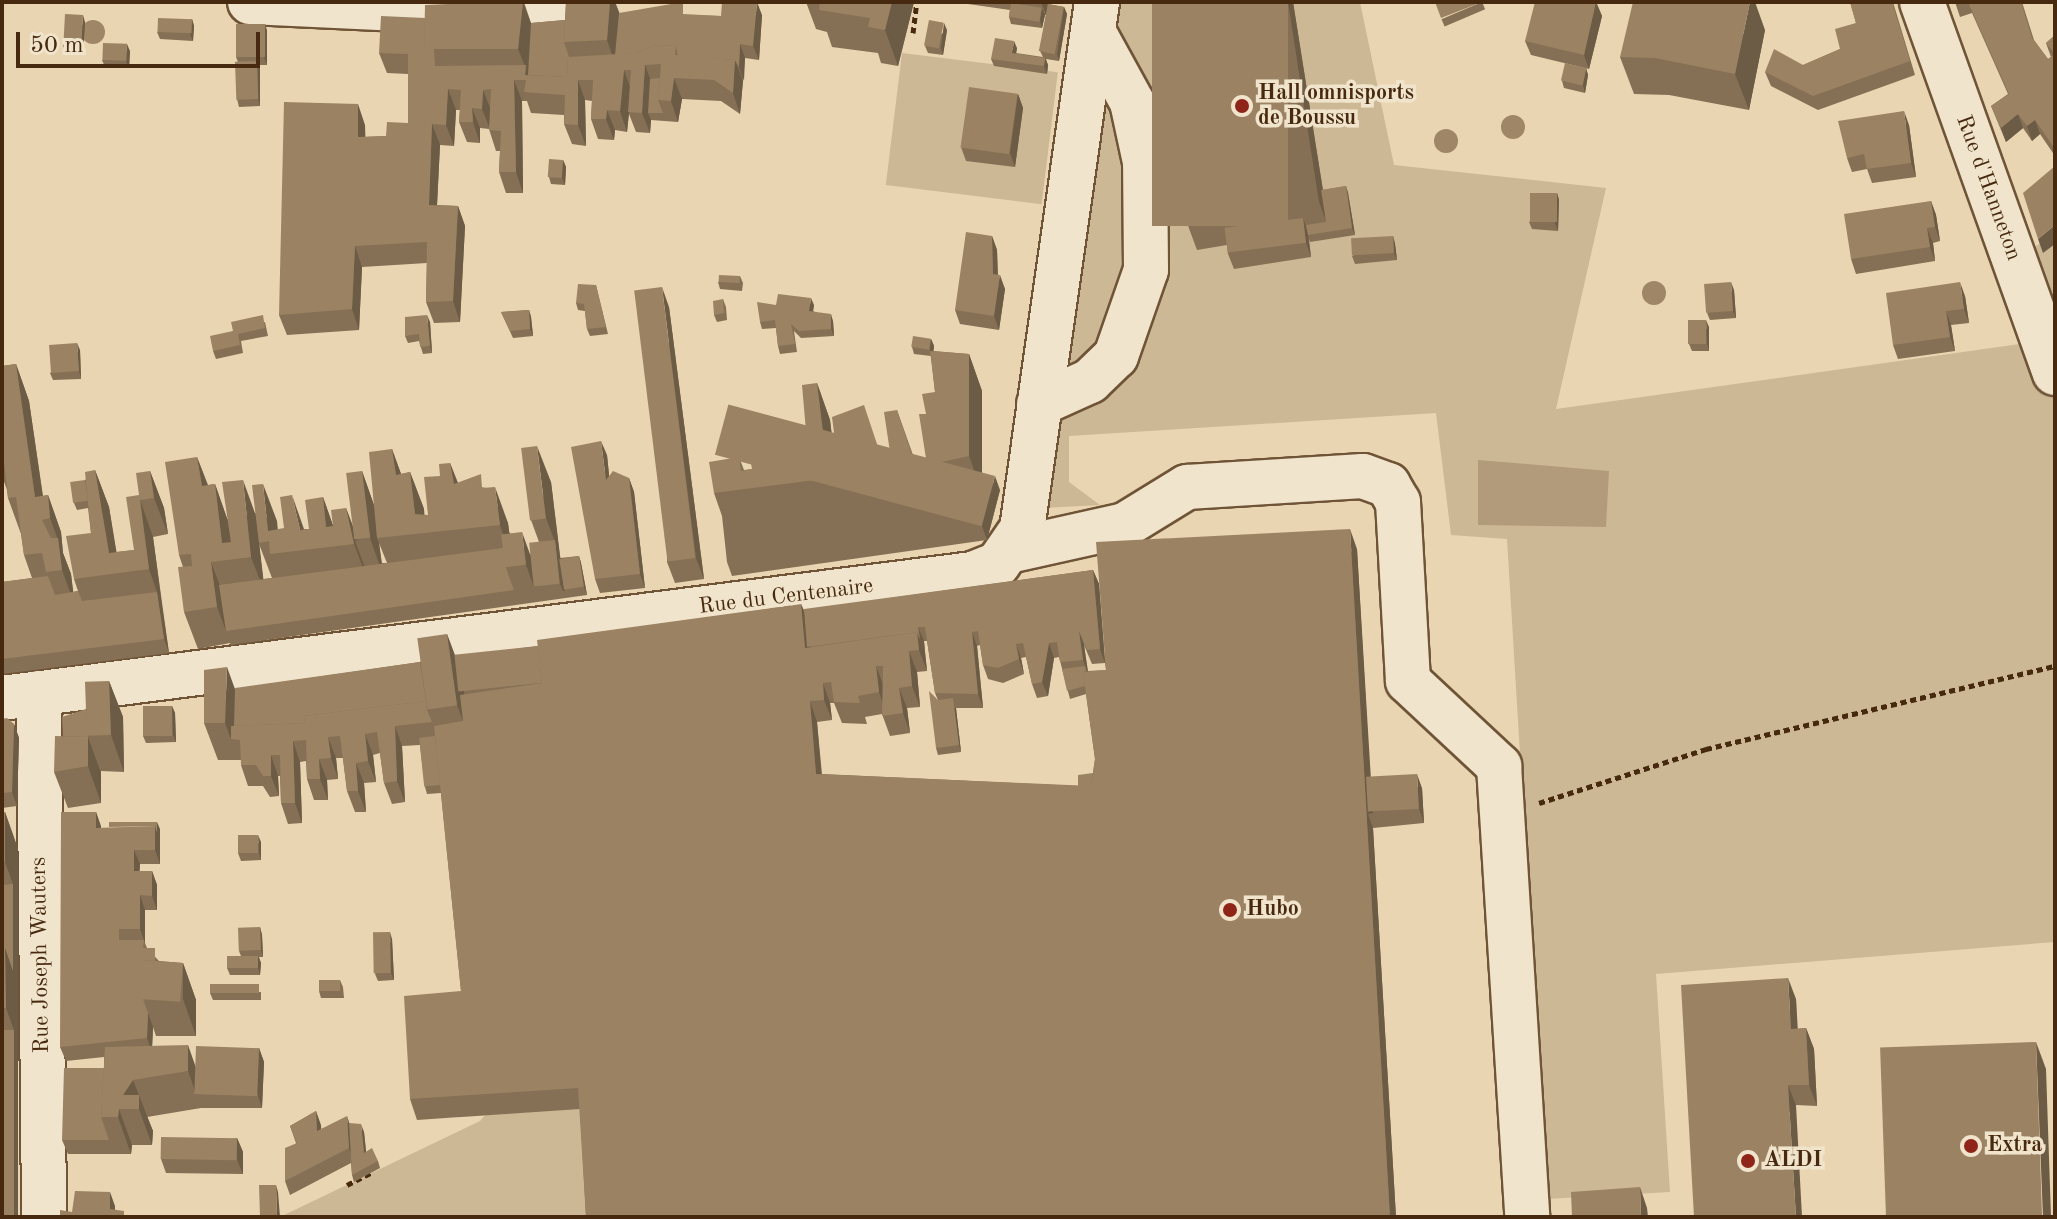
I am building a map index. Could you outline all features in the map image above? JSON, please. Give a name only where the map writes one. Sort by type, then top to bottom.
[{"type":"street","points":[[250,2],[443,11],[581,2]]},
{"type":"street","name":"Rue d'Hanneton","points":[[1922,2],[2055,373]]},
{"type":"street","points":[[1013,550],[1039,404],[1095,16]]},
{"type":"street","points":[[1039,404],[1090,381],[1116,356],[1146,270],[1145,162],[1132,102],[1095,16]]},
{"type":"street","name":"Rue du Centenaire","points":[[20,695],[973,574],[1013,550],[1125,525],[1187,487],[1363,476],[1388,485],[1398,502],[1408,681],[1417,696],[1491,750],[1503,823],[1527,1217]]},
{"type":"street","name":"Rue Joseph Wauters","points":[[20,695],[44,1217]]},
{"type":"path","points":[[913,33],[917,2]]},
{"type":"path","points":[[1503,823],[1557,793],[1706,749],[2055,666]]},
{"type":"path","points":[[347,1185],[373,1172]]},
{"type":"shaded area","points":[[1097,2],[1360,2],[1394,165],[1606,188],[1556,409],[2042,341],[2015,263],[2055,231],[2055,942],[1656,974],[1670,1192],[1547,1199],[1507,539],[1451,535],[1436,413],[1069,436],[1069,482],[1100,505],[1024,509]]},
{"type":"shaded area","points":[[902,53],[1058,72],[1042,204],[886,185]]},
{"type":"shaded area","points":[[1478,460],[1609,471],[1606,527],[1478,525]]},
{"type":"shaded area","points":[[586,1081],[593,1217],[280,1217],[480,1121],[500,1098]]},
{"type":"building","points":[[523,2],[518,49],[424,49],[425,5]]},
{"type":"building","points":[[566,2],[610,2],[607,40],[564,42]]},
{"type":"building","points":[[683,2],[683,14],[721,16],[722,2],[757,2],[753,46],[740,44],[739,67],[735,60],[678,56],[676,46],[656,45],[636,53],[615,55],[619,13]]},
{"type":"building","points":[[820,2],[892,2],[885,30],[868,27],[870,18],[819,10]]},
{"type":"building","name":"Hall omnisports de Boussu","points":[[1152,2],[1288,2],[1288,226],[1152,226]]},
{"type":"building","points":[[1435,2],[1482,2],[1441,18]]},
{"type":"building","points":[[1535,2],[1596,2],[1584,55],[1525,41]]},
{"type":"building","points":[[1633,2],[1750,2],[1735,74],[1655,58],[1620,57]]},
{"type":"building","points":[[1850,2],[1892,2],[1910,61],[1813,96],[1765,72],[1774,49],[1803,65],[1840,49],[1835,29],[1856,23]]},
{"type":"building","points":[[1968,2],[2021,2],[2032,38],[2048,59],[2055,54],[2055,149],[2035,120],[2027,126],[2018,114],[2001,128],[1991,106],[2009,94]]},
{"type":"building","points":[[1011,3],[1042,8],[1039,22],[1009,17]]},
{"type":"building","points":[[1048,4],[1064,7],[1055,54],[1039,51]]},
{"type":"building","points":[[65,14],[83,15],[81,48],[63,47]]},
{"type":"building","points":[[381,16],[425,18],[424,49],[434,49],[435,66],[526,65],[525,75],[567,77],[568,57],[636,53],[656,45],[676,46],[675,55],[735,60],[733,93],[714,80],[674,78],[671,101],[658,100],[661,64],[645,65],[642,113],[628,112],[631,70],[624,70],[620,111],[607,110],[606,119],[591,119],[593,80],[578,80],[578,125],[564,124],[565,95],[524,92],[526,80],[514,80],[516,172],[499,172],[501,131],[489,130],[491,89],[483,90],[482,109],[472,108],[473,122],[459,122],[461,90],[448,89],[446,125],[432,124],[429,205],[458,206],[453,301],[426,302],[427,242],[355,246],[352,309],[279,315],[284,102],[358,104],[358,137],[386,136],[387,122],[408,123],[408,54],[379,53]]},
{"type":"building","points":[[158,18],[192,19],[191,33],[158,32]]},
{"type":"building","points":[[565,20],[564,42],[569,57],[567,77],[528,75],[531,23]]},
{"type":"building","points":[[929,20],[944,23],[939,48],[924,46]]},
{"type":"building","points":[[236,24],[265,24],[265,57],[236,57]]},
{"type":"building","points":[[2055,35],[2055,54],[2046,43]]},
{"type":"building","points":[[995,38],[1014,41],[1012,53],[1045,58],[1044,66],[991,59]]},
{"type":"building","points":[[103,43],[127,44],[126,61],[102,60]]},
{"type":"building","points":[[257,61],[258,99],[236,100],[235,62]]},
{"type":"building","points":[[1565,63],[1586,68],[1582,85],[1561,81]]},
{"type":"building","points":[[660,78],[658,100],[663,113],[648,113],[650,79]]},
{"type":"building","points":[[969,87],[1018,94],[1009,154],[961,147]]},
{"type":"building","points":[[1904,111],[1911,163],[1867,169],[1864,154],[1847,158],[1838,121]]},
{"type":"building","points":[[549,159],[563,160],[562,178],[548,177]]},
{"type":"building","points":[[2055,166],[2055,225],[2038,239],[2023,193]]},
{"type":"building","points":[[1346,186],[1352,228],[1308,235],[1306,225],[1326,222],[1321,190]]},
{"type":"building","points":[[1530,193],[1557,193],[1557,222],[1530,222]]},
{"type":"building","points":[[1931,201],[1935,227],[1927,228],[1930,247],[1851,259],[1844,214]]},
{"type":"building","points":[[1303,218],[1306,243],[1228,252],[1225,228]]},
{"type":"building","points":[[966,232],[992,236],[993,274],[1000,275],[994,316],[955,310]]},
{"type":"building","points":[[1393,236],[1394,253],[1352,255],[1351,238]]},
{"type":"building","points":[[719,275],[740,276],[740,283],[719,282]]},
{"type":"building","points":[[1731,282],[1733,311],[1706,313],[1704,284]]},
{"type":"building","points":[[1960,282],[1964,309],[1946,311],[1950,337],[1893,345],[1886,293]]},
{"type":"building","points":[[578,284],[596,285],[606,327],[587,329],[584,304],[576,303]]},
{"type":"building","points":[[662,287],[695,558],[667,561],[634,290]]},
{"type":"building","points":[[778,294],[811,298],[809,311],[831,314],[831,329],[799,331],[791,324],[795,344],[778,346],[775,320],[760,322],[757,302],[776,305]]},
{"type":"building","points":[[723,299],[724,313],[714,315],[713,301]]},
{"type":"building","points":[[529,310],[530,329],[510,331],[501,312]]},
{"type":"building","points":[[263,315],[265,328],[238,334],[240,345],[213,351],[210,336],[233,331],[231,322]]},
{"type":"building","points":[[427,315],[430,346],[420,347],[419,334],[405,336],[405,317]]},
{"type":"building","points":[[1688,320],[1706,320],[1706,344],[1688,344]]},
{"type":"building","points":[[913,336],[931,339],[929,350],[911,347]]},
{"type":"building","points":[[77,343],[79,371],[51,373],[49,345]]},
{"type":"building","points":[[930,351],[969,354],[969,456],[927,465],[919,414],[926,414],[922,394],[935,392]]},
{"type":"building","points":[[16,364],[35,497],[48,495],[50,518],[42,520],[51,538],[58,538],[62,570],[46,572],[42,553],[24,555],[16,497],[8,498],[2,462],[2,366]]},
{"type":"building","points":[[817,383],[826,457],[837,456],[832,417],[864,405],[880,453],[890,452],[884,412],[897,410],[916,467],[714,493],[709,462],[739,457],[741,471],[752,469],[746,437],[762,435],[773,438],[781,468],[789,466],[783,434],[806,431],[802,385]]},
{"type":"building","points":[[728,405],[995,476],[982,526],[715,455]]},
{"type":"building","points":[[760,420],[768,424],[763,433],[755,429]]},
{"type":"building","points":[[601,441],[606,480],[613,471],[629,478],[640,574],[595,579],[571,447]]},
{"type":"building","points":[[537,446],[546,518],[530,520],[521,448]]},
{"type":"building","points":[[392,449],[396,475],[410,472],[415,514],[428,515],[424,477],[440,476],[439,464],[450,463],[454,484],[481,474],[482,488],[495,487],[500,525],[377,538],[369,452]]},
{"type":"building","points":[[197,457],[202,486],[215,484],[222,543],[231,542],[222,482],[243,480],[251,557],[211,562],[217,607],[184,612],[178,567],[192,566],[191,554],[179,555],[165,462]]},
{"type":"building","points":[[95,470],[109,553],[134,550],[126,497],[139,495],[136,473],[150,471],[154,498],[140,500],[149,569],[74,579],[66,536],[91,533],[85,472]]},
{"type":"building","points":[[362,471],[370,538],[354,539],[346,473]]},
{"type":"building","points":[[85,480],[88,501],[73,503],[70,482]]},
{"type":"building","points":[[263,484],[268,531],[284,528],[280,497],[292,495],[300,530],[309,529],[305,500],[323,497],[326,527],[333,526],[331,510],[346,508],[354,544],[270,554],[269,541],[259,543],[252,485]]},
{"type":"building","points":[[1350,529],[1390,1217],[586,1217],[578,1088],[410,1099],[404,996],[461,991],[434,726],[463,721],[460,695],[542,683],[537,640],[801,604],[805,648],[917,632],[919,650],[909,651],[912,686],[899,688],[903,713],[882,716],[883,666],[876,666],[879,692],[858,696],[860,703],[834,702],[831,682],[823,683],[824,700],[810,701],[816,774],[1091,786],[1095,759],[1083,672],[1106,670],[1096,542]]},
{"type":"building","points":[[522,532],[526,565],[505,567],[501,535]]},
{"type":"building","points":[[555,540],[560,584],[534,586],[529,543]]},
{"type":"building","points":[[503,548],[514,590],[226,631],[219,585]]},
{"type":"building","points":[[579,556],[584,587],[564,590],[559,559]]},
{"type":"building","points":[[1093,570],[1100,649],[1087,650],[1079,631],[1083,660],[1060,662],[1057,642],[1049,643],[1042,682],[1032,684],[1023,643],[1016,644],[1019,659],[998,668],[983,665],[978,631],[972,632],[978,694],[935,693],[925,627],[918,627],[920,639],[917,632],[807,647],[804,609]]},
{"type":"building","points":[[48,576],[55,595],[78,591],[82,601],[157,592],[164,639],[2,659],[2,582]]},
{"type":"building","points":[[447,634],[457,705],[427,709],[417,638]]},
{"type":"building","points":[[538,646],[542,683],[458,692],[454,655]]},
{"type":"building","points":[[420,662],[426,701],[304,716],[305,723],[234,726],[235,688]]},
{"type":"building","points":[[1085,666],[1085,686],[1067,691],[1062,669]]},
{"type":"building","points":[[227,667],[225,723],[204,723],[204,670]]},
{"type":"building","points":[[109,681],[111,735],[87,736],[85,682]]},
{"type":"building","points":[[929,691],[938,700],[953,698],[959,745],[936,748]]},
{"type":"building","points":[[426,701],[432,722],[395,726],[397,781],[384,783],[377,732],[365,734],[368,761],[356,763],[358,791],[347,791],[340,736],[328,737],[331,758],[319,759],[320,779],[307,779],[306,740],[293,741],[295,803],[281,803],[280,755],[271,755],[271,776],[263,776],[256,765],[241,765],[240,740],[231,739],[231,726],[305,723],[304,716]]},
{"type":"building","points":[[143,706],[172,706],[172,736],[143,736]]},
{"type":"building","points":[[86,709],[88,737],[63,736],[62,717]]},
{"type":"building","points":[[7,718],[14,724],[12,792],[2,793],[2,719]]},
{"type":"building","points":[[55,736],[88,737],[88,766],[54,772]]},
{"type":"building","points":[[435,736],[440,785],[424,786],[419,738]]},
{"type":"building","points":[[1093,773],[1091,786],[1078,786],[1078,775]]},
{"type":"building","points":[[1417,774],[1419,809],[1368,812],[1366,777]]},
{"type":"building","points":[[2,812],[5,812],[5,862],[2,862]]},
{"type":"building","points":[[61,812],[96,812],[96,828],[155,826],[155,850],[134,850],[134,871],[152,871],[152,896],[140,895],[140,929],[119,929],[119,940],[144,940],[143,948],[155,948],[155,961],[141,960],[143,999],[148,1013],[147,1038],[60,1047]]},
{"type":"building","points":[[109,822],[157,822],[157,833],[155,826],[109,827]]},
{"type":"building","points":[[238,835],[258,835],[258,853],[238,853]]},
{"type":"building","points":[[13,884],[13,971],[5,948],[2,948],[2,885]]},
{"type":"building","points":[[260,927],[261,950],[239,951],[238,928]]},
{"type":"building","points":[[373,932],[390,932],[391,973],[374,973]]},
{"type":"building","points":[[2,948],[5,948],[6,1008],[2,1008]]},
{"type":"building","points":[[227,956],[258,956],[258,968],[227,968]]},
{"type":"building","points":[[141,960],[183,963],[180,1002],[138,999]]},
{"type":"building","name":"ALDI","points":[[1788,978],[1791,1029],[1806,1028],[1809,1085],[1788,1085],[1796,1217],[1694,1217],[1681,985]]},
{"type":"building","points":[[319,980],[340,980],[340,991],[319,991]]},
{"type":"building","points":[[210,984],[259,984],[259,993],[210,993]]},
{"type":"building","points":[[2,1030],[14,1030],[14,1217],[2,1217]]},
{"type":"building","name":"Extra","points":[[2036,1042],[2042,1217],[1886,1217],[1880,1047]]},
{"type":"building","points":[[188,1045],[188,1071],[133,1080],[123,1095],[139,1095],[139,1109],[119,1109],[118,1117],[101,1117],[105,1047]]},
{"type":"building","points":[[196,1046],[259,1048],[257,1096],[194,1094]]},
{"type":"building","points":[[64,1068],[104,1068],[101,1117],[109,1140],[62,1140]]},
{"type":"building","points":[[316,1111],[317,1131],[347,1116],[349,1148],[285,1181],[285,1148],[297,1143],[290,1126]]},
{"type":"building","points":[[349,1123],[361,1124],[364,1153],[372,1148],[378,1161],[352,1175]]},
{"type":"building","points":[[161,1137],[237,1138],[237,1160],[161,1159]]},
{"type":"building","points":[[259,1185],[276,1185],[277,1215],[260,1217]]},
{"type":"building","points":[[1640,1187],[1641,1217],[1572,1217],[1571,1192]]},
{"type":"building","points":[[75,1191],[110,1192],[110,1209],[124,1211],[124,1217],[60,1217],[60,1210],[72,1212]]},
{"type":"place","name":"Hall omnisports de Boussu","points":[[1242,106]]},
{"type":"place","name":"Hubo","points":[[1230,910]]},
{"type":"place","name":"Extra","points":[[1971,1146]]},
{"type":"place","name":"ALDI","points":[[1748,1161]]}]
